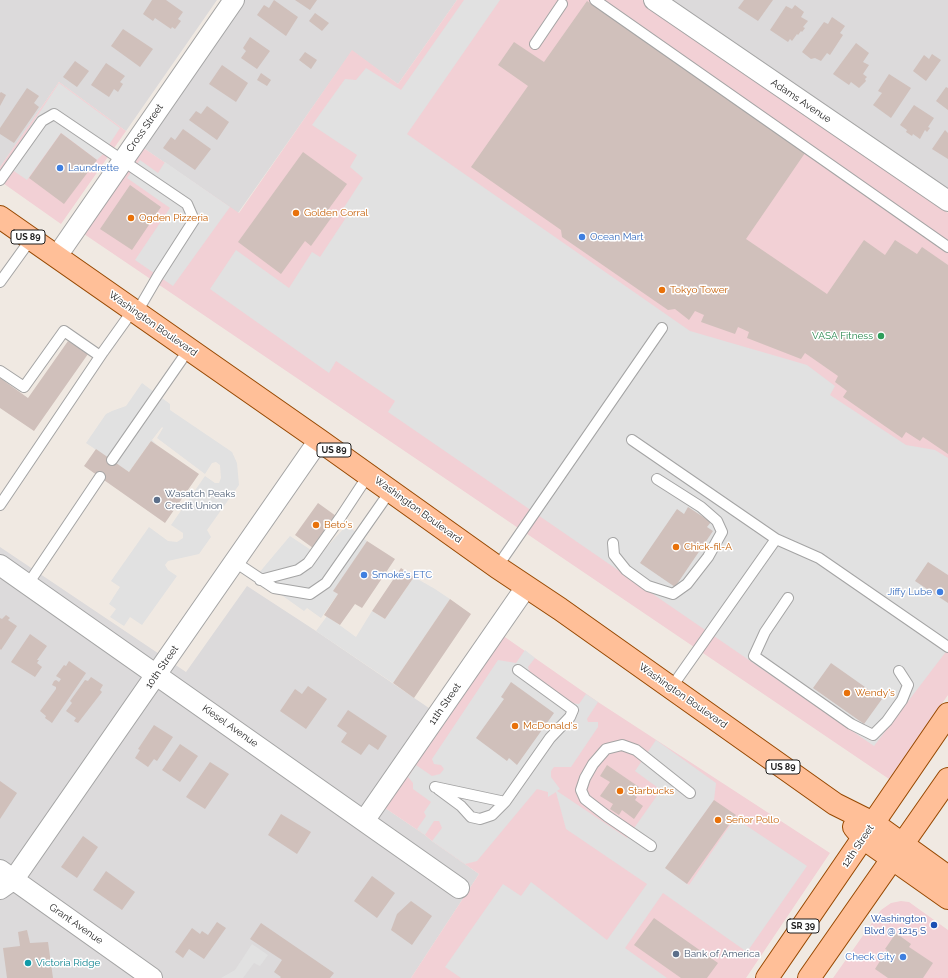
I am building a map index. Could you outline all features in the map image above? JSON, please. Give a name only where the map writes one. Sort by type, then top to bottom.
[{"type":"main road","name":"Washington Boulevard","points":[[0,217],[369,474],[497,567],[560,609],[835,804],[897,852],[948,898]]},
{"type":"main road","name":"12th Street","points":[[767,978],[948,714]]},
{"type":"main road","points":[[814,976],[948,779]]},
{"type":"main road","name":"Washington Boulevard","points":[[897,852],[948,877]]},
{"type":"street","name":"Cross Street","points":[[57,256],[234,0]]},
{"type":"street","name":"Adams Avenue","points":[[654,0],[948,201]]},
{"type":"street","name":"10th Street","points":[[5,880],[156,674],[319,440]]},
{"type":"street","name":"Kiesel Avenue","points":[[0,564],[459,888]]},
{"type":"street","name":"11th Street","points":[[364,821],[526,587]]},
{"type":"street","name":"Grant Avenue","points":[[5,880],[152,978]]},
{"type":"lane","points":[[595,0],[948,247]]},
{"type":"lane","points":[[535,44],[561,1]]},
{"type":"lane","points":[[0,180],[42,122],[54,114],[187,204],[194,220],[135,311],[100,356],[0,505]]},
{"type":"lane","points":[[0,282],[31,238]]},
{"type":"lane","points":[[497,567],[662,328]]},
{"type":"lane","points":[[0,371],[24,387],[64,330],[100,356]]},
{"type":"lane","points":[[112,460],[189,349]]},
{"type":"lane","points":[[632,440],[776,538],[819,558],[948,647]]},
{"type":"lane","points":[[260,580],[298,570],[308,562],[340,518],[369,474]]},
{"type":"lane","points":[[28,584],[100,477]]},
{"type":"lane","points":[[613,543],[614,554],[626,570],[648,586],[673,594],[687,584],[708,557],[722,532],[717,520],[701,507],[657,479]]},
{"type":"lane","points":[[235,562],[274,588],[310,594],[326,583],[391,490]]},
{"type":"lane","points":[[671,688],[776,538]]},
{"type":"lane","points":[[788,598],[765,632],[754,656],[851,724],[873,735],[887,721],[902,700],[908,685],[899,671]]},
{"type":"lane","points":[[505,802],[435,787],[461,806],[471,817],[480,819],[492,815],[505,802],[550,738],[570,717],[573,710],[518,670]]},
{"type":"lane","points":[[651,846],[585,799],[581,790],[585,778],[593,764],[606,749],[622,745],[636,750],[690,793]]},
{"type":"shaded area","points":[[0,0],[217,0],[126,131],[59,82],[0,167]]},
{"type":"shaded area","points":[[243,0],[457,0],[398,84],[352,51],[238,213],[142,147]]},
{"type":"shaded area","points":[[457,0],[642,0],[948,213],[948,695],[889,779],[84,234],[142,147],[239,213],[352,50],[398,84]]},
{"type":"shaded area","points":[[464,0],[500,0],[407,134],[690,331],[807,365],[835,386],[830,395],[906,445],[935,450],[948,458],[948,649],[874,746],[388,412],[395,401],[336,361],[329,373],[210,289],[236,250],[289,288],[312,252],[320,257],[349,213],[343,209],[363,178],[350,167],[357,155],[312,125],[345,79],[356,80],[366,68],[401,90]]},
{"type":"shaded area","points":[[670,0],[948,0],[948,194]]},
{"type":"shaded area","points":[[59,82],[126,131],[61,224],[0,181],[0,167]]},
{"type":"shaded area","points":[[59,83],[120,128],[103,154],[97,160],[61,133],[27,180],[5,165]]},
{"type":"shaded area","points":[[140,160],[158,173],[165,162],[230,207],[173,286],[135,260],[170,208],[127,178]]},
{"type":"shaded area","points":[[142,383],[170,404],[170,410],[232,452],[237,463],[239,485],[207,530],[211,537],[199,554],[168,561],[165,565],[168,570],[177,576],[142,625],[130,617],[124,626],[110,617],[116,609],[109,604],[120,587],[111,581],[149,527],[168,541],[177,542],[183,538],[183,533],[171,525],[205,476],[215,483],[219,483],[221,478],[220,465],[216,462],[212,463],[205,474],[157,438],[163,428],[162,427],[152,440],[157,445],[151,441],[129,472],[86,443],[106,414],[126,406]]},
{"type":"shaded area","points":[[347,525],[367,541],[334,591],[338,594],[321,618],[307,608],[304,611],[273,589],[253,580],[290,536],[311,550],[322,552]]},
{"type":"shaded area","points":[[0,547],[186,672],[247,586],[445,719],[385,808],[479,874],[411,978],[0,978]]},
{"type":"shaded area","points":[[414,577],[450,599],[393,683],[316,631],[327,616],[356,637],[372,611],[385,619]]},
{"type":"shaded area","points":[[502,635],[598,702],[830,853],[746,978],[411,978],[479,874],[385,808],[413,763]]},
{"type":"shaded area","points":[[525,650],[535,658],[528,667],[530,674],[571,703],[579,704],[586,694],[598,702],[587,719],[588,722],[598,722],[598,727],[571,767],[554,767],[551,771],[551,777],[560,789],[557,791],[627,838],[661,790],[635,771],[656,740],[716,783],[714,800],[666,868],[689,885],[735,818],[807,866],[747,952],[663,893],[625,948],[667,978],[461,978],[445,967],[503,884],[521,896],[531,882],[607,940],[647,884],[566,829],[556,792],[548,797],[548,792],[537,789],[477,861],[465,864],[432,841],[442,828],[439,821],[434,821],[425,835],[417,829],[426,816],[424,812],[431,802],[413,789],[413,783],[408,777],[416,765],[432,776],[440,774],[444,769],[441,765],[434,764],[432,759],[498,660],[516,663]]},
{"type":"shaded area","points":[[901,901],[909,902],[948,930],[948,978],[833,978],[881,910],[891,903]]},
{"type":"shaded area","points":[[252,944],[268,955],[260,966],[254,963],[243,978],[221,978],[235,970]]},
{"type":"building","points":[[152,0],[166,0],[183,12],[178,19],[181,21],[175,29],[172,27],[171,29],[155,18],[153,21],[143,14]]},
{"type":"building","points":[[274,0],[298,17],[286,36],[257,15],[264,5],[269,8]]},
{"type":"building","points":[[295,0],[317,0],[310,10]]},
{"type":"building","points":[[744,0],[773,0],[758,21],[738,8]]},
{"type":"building","points":[[587,1],[805,153],[746,239],[827,294],[864,240],[885,255],[895,240],[917,254],[922,247],[948,265],[948,454],[923,437],[920,441],[906,432],[902,438],[843,397],[847,391],[835,382],[838,376],[805,353],[801,359],[747,338],[749,332],[738,327],[735,334],[701,322],[704,315],[695,311],[689,320],[675,309],[668,310],[562,237],[561,230],[471,167],[528,86],[498,65],[514,42],[544,62]]},
{"type":"building","points":[[795,5],[804,12],[801,17],[808,21],[803,27],[805,28],[802,32],[801,31],[798,35],[797,34],[792,41],[790,39],[788,42],[770,30],[786,6],[792,9]]},
{"type":"building","points":[[315,13],[329,23],[322,31],[309,21]]},
{"type":"building","points":[[832,17],[845,26],[840,33],[843,35],[830,55],[827,53],[821,61],[815,58],[811,59],[802,52],[824,22],[828,24]]},
{"type":"building","points":[[123,29],[153,49],[140,67],[111,46]]},
{"type":"building","points":[[250,37],[270,51],[257,69],[241,58],[246,51],[243,48]]},
{"type":"building","points":[[856,43],[869,53],[863,62],[869,65],[863,74],[867,77],[865,79],[866,81],[859,88],[851,82],[849,85],[833,74]]},
{"type":"building","points":[[305,52],[317,60],[311,69],[299,60]]},
{"type":"building","points":[[932,54],[941,60],[926,81],[913,71],[924,55],[929,59]]},
{"type":"building","points":[[75,61],[89,71],[77,87],[63,77]]},
{"type":"building","points":[[106,63],[125,76],[120,82],[123,84],[118,92],[114,89],[109,97],[91,85]]},
{"type":"building","points":[[222,65],[248,83],[236,102],[209,84]]},
{"type":"building","points":[[261,73],[271,80],[267,86],[257,80]]},
{"type":"building","points":[[889,74],[911,88],[891,118],[873,105],[882,93],[878,91]]},
{"type":"building","points":[[946,87],[948,88],[948,110],[936,101]]},
{"type":"building","points":[[27,88],[39,96],[34,103],[39,107],[14,143],[0,134],[0,128]]},
{"type":"building","points":[[1,92],[6,95],[0,106],[0,93]]},
{"type":"building","points":[[914,105],[934,118],[928,127],[930,128],[927,132],[925,130],[920,139],[913,134],[912,136],[906,132],[907,130],[900,125]]},
{"type":"building","points":[[207,106],[229,122],[217,140],[189,120],[196,111],[201,114]]},
{"type":"building","points":[[183,129],[211,149],[195,170],[163,148],[171,137],[175,140]]},
{"type":"building","points":[[945,130],[948,133],[948,159],[932,149]]},
{"type":"building","points":[[61,133],[97,160],[64,204],[29,178]]},
{"type":"building","name":"Golden Corral","points":[[303,152],[347,184],[328,210],[334,214],[311,246],[305,241],[281,274],[238,242]]},
{"type":"building","name":"Ogden Pizzeria","points":[[130,185],[161,207],[132,250],[100,229]]},
{"type":"building","points":[[68,341],[88,354],[34,431],[0,408],[0,378],[28,398]]},
{"type":"building","name":"Wasatch Peaks Credit Union","points":[[151,441],[199,474],[165,523],[84,466],[96,449],[129,472]]},
{"type":"building","name":"Beto's","points":[[318,503],[336,516],[313,548],[295,535]]},
{"type":"building","name":"Chick-fil-A","points":[[688,507],[711,522],[707,527],[713,531],[675,587],[640,563],[677,509],[684,514]]},
{"type":"building","name":"Smoke's ETC","points":[[367,541],[395,559],[362,608],[355,604],[340,625],[324,615],[338,594],[333,591]]},
{"type":"building","name":"Jiffy Lube","points":[[928,562],[948,575],[948,603],[915,581]]},
{"type":"building","points":[[401,568],[414,577],[385,619],[372,611]]},
{"type":"building","points":[[450,599],[471,614],[414,698],[393,683]]},
{"type":"building","points":[[6,615],[10,618],[8,620],[17,626],[1,650],[0,618],[2,619]]},
{"type":"building","points":[[30,634],[47,646],[37,660],[39,660],[37,663],[42,667],[35,677],[11,662]]},
{"type":"building","points":[[69,661],[86,673],[52,723],[45,718],[46,716],[40,711],[56,689],[56,687],[52,685],[54,681],[56,680],[59,682],[61,679],[56,676]]},
{"type":"building","name":"Wendy's","points":[[831,663],[882,699],[864,724],[813,688]]},
{"type":"building","points":[[91,677],[103,685],[100,690],[102,692],[78,723],[74,721],[76,718],[66,711],[72,703],[70,701],[85,680],[88,681]]},
{"type":"building","name":"McDonald's","points":[[511,682],[554,713],[517,765],[509,758],[507,761],[476,738],[504,699],[501,697]]},
{"type":"building","points":[[308,686],[327,699],[306,729],[280,711],[295,689],[302,694]]},
{"type":"building","points":[[348,710],[387,736],[378,750],[369,744],[361,755],[341,742],[347,733],[337,726]]},
{"type":"building","points":[[154,725],[173,737],[157,761],[154,759],[148,767],[135,758],[140,750],[138,749]]},
{"type":"building","points":[[180,744],[198,756],[180,782],[162,770]]},
{"type":"building","points":[[210,762],[229,774],[205,809],[186,797]]},
{"type":"building","name":"Starbucks","points":[[607,765],[639,787],[634,795],[637,797],[635,800],[643,806],[634,819],[622,810],[619,815],[610,809],[613,804],[600,796],[610,782],[600,776]]},
{"type":"building","points":[[0,781],[17,793],[0,819]]},
{"type":"building","points":[[714,800],[736,815],[687,884],[665,868]]},
{"type":"building","points":[[281,814],[311,832],[297,854],[268,835]]},
{"type":"building","points":[[83,836],[98,847],[77,878],[61,867]]},
{"type":"building","points":[[106,871],[135,892],[122,910],[93,890]]},
{"type":"building","points":[[372,876],[395,893],[377,918],[354,901]]},
{"type":"building","points":[[411,901],[432,916],[412,945],[391,930],[397,914]]},
{"type":"building","name":"Bank of America","points":[[654,918],[718,963],[707,978],[681,978],[634,945]]},
{"type":"building","points":[[217,922],[226,928],[204,959],[189,949],[183,958],[175,952],[192,928],[200,934],[202,931],[208,935]]},
{"type":"building","points":[[261,923],[334,973],[330,978],[280,978],[281,977],[274,972],[282,960],[250,939]]},
{"type":"building","name":"Victoria Ridge","points":[[27,930],[30,943],[48,942],[53,978],[7,978],[3,948],[20,946],[18,932]]},
{"type":"building","name":"Check City","points":[[896,933],[911,944],[909,947],[933,963],[923,978],[888,978],[875,969],[887,950],[885,949]]},
{"type":"place","name":"Laundrette","points":[[60,168]]},
{"type":"place","name":"Golden Corral","points":[[296,213]]},
{"type":"place","name":"Ogden Pizzeria","points":[[131,218]]},
{"type":"place","name":"Ocean Mart","points":[[582,237]]},
{"type":"place","name":"Tokyo Tower","points":[[662,290]]},
{"type":"place","name":"VASA Fitness","points":[[881,336]]},
{"type":"place","name":"Wasatch Peaks Credit Union","points":[[157,500]]},
{"type":"place","name":"Beto's","points":[[316,525]]},
{"type":"place","name":"Chick-fil-A","points":[[676,547]]},
{"type":"place","name":"Smoke's ETC","points":[[364,575]]},
{"type":"place","name":"Jiffy Lube","points":[[940,592]]},
{"type":"place","name":"Wendy's","points":[[847,693]]},
{"type":"place","name":"McDonald's","points":[[515,726]]},
{"type":"place","name":"Starbucks","points":[[620,791]]},
{"type":"place","name":"Señor Pollo","points":[[718,820]]},
{"type":"place","name":"Washington Blvd @ 1215 S","points":[[934,925]]},
{"type":"place","name":"Bank of America","points":[[676,954]]},
{"type":"place","name":"Check City","points":[[903,957]]},
{"type":"place","name":"Victoria Ridge","points":[[28,963]]}]
